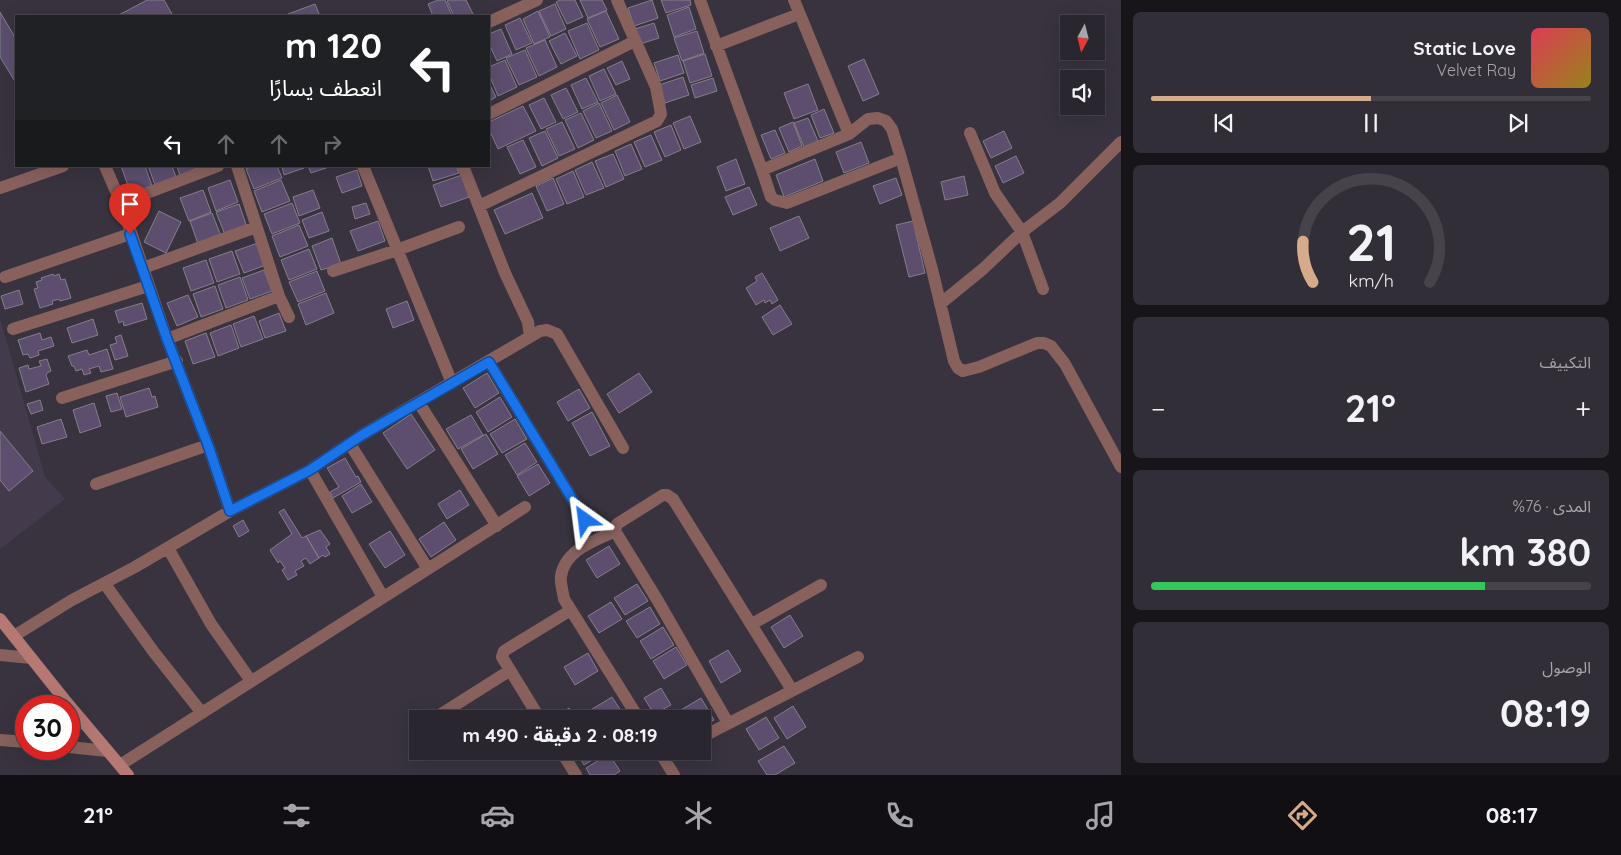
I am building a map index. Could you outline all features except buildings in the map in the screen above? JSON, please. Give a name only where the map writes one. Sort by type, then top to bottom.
[{"type":"main road","points":[[0,619],[124,770]]},
{"type":"street","points":[[490,22],[536,0]]},
{"type":"street","points":[[479,206],[657,121],[661,114],[656,87],[617,0]]},
{"type":"street","points":[[700,0],[771,197],[787,203],[901,158]]},
{"type":"street","points":[[794,0],[850,134]]},
{"type":"street","points":[[716,46],[799,14]]},
{"type":"street","points":[[490,114],[635,41]]},
{"type":"street","points":[[762,170],[850,134],[868,119],[878,118],[886,121],[892,129],[901,158],[954,361],[958,368],[963,371],[978,367],[1037,343],[1051,346],[1065,364],[1121,467]]},
{"type":"street","points":[[970,133],[995,193],[1022,232],[1043,289]]},
{"type":"street","points":[[940,304],[983,269],[1022,232],[1060,203],[1121,142]]},
{"type":"street","points":[[0,188],[60,167]]},
{"type":"street","points":[[105,167],[121,204],[148,286],[208,445],[230,511]]},
{"type":"street","points":[[121,204],[215,167]]},
{"type":"street","points":[[236,167],[280,296],[289,317]]},
{"type":"street","points":[[363,167],[452,382]]},
{"type":"street","points":[[463,167],[506,274],[528,322],[530,337]]},
{"type":"street","points":[[143,268],[256,226]]},
{"type":"street","points":[[333,271],[397,250],[459,226]]},
{"type":"street","points":[[5,278],[130,234]]},
{"type":"street","points":[[13,329],[148,286]]},
{"type":"street","points":[[167,339],[280,296]]},
{"type":"street","points":[[14,636],[72,600],[105,584],[230,511],[310,470],[452,382],[540,331],[547,330],[557,334],[623,448]]},
{"type":"street","points":[[62,398],[177,362]]},
{"type":"street","points":[[489,362],[585,520]]},
{"type":"street","points":[[419,403],[497,526]]},
{"type":"street","points":[[350,444],[428,569]]},
{"type":"street","points":[[96,484],[208,445]]},
{"type":"street","points":[[310,470],[383,597]]},
{"type":"street","points":[[633,710],[564,599],[560,578],[564,565],[580,548],[615,531],[618,524],[664,495],[670,497],[792,690]]},
{"type":"street","points":[[124,770],[202,713],[525,507]]},
{"type":"street","points":[[615,531],[728,723]]},
{"type":"street","points":[[168,548],[211,624],[251,682]]},
{"type":"street","points":[[105,584],[153,652],[202,713]]},
{"type":"street","points":[[752,624],[821,585]]},
{"type":"street","points":[[534,710],[509,671],[502,657],[504,651],[572,610]]},
{"type":"street","points":[[0,655],[31,658]]},
{"type":"street","points":[[711,732],[858,657]]},
{"type":"street","points":[[447,710],[509,671]]},
{"type":"street","points":[[0,740],[15,741]]},
{"type":"street","points":[[80,748],[107,751]]},
{"type":"street","points":[[567,760],[576,775]]},
{"type":"street","points":[[664,760],[674,775]]},
{"type":"shaded area","points":[[0,318],[45,477],[65,499],[0,549]]},
{"type":"route","points":[[130,234],[167,339],[208,445],[230,511],[310,470],[362,435],[489,362],[585,520]]}]
